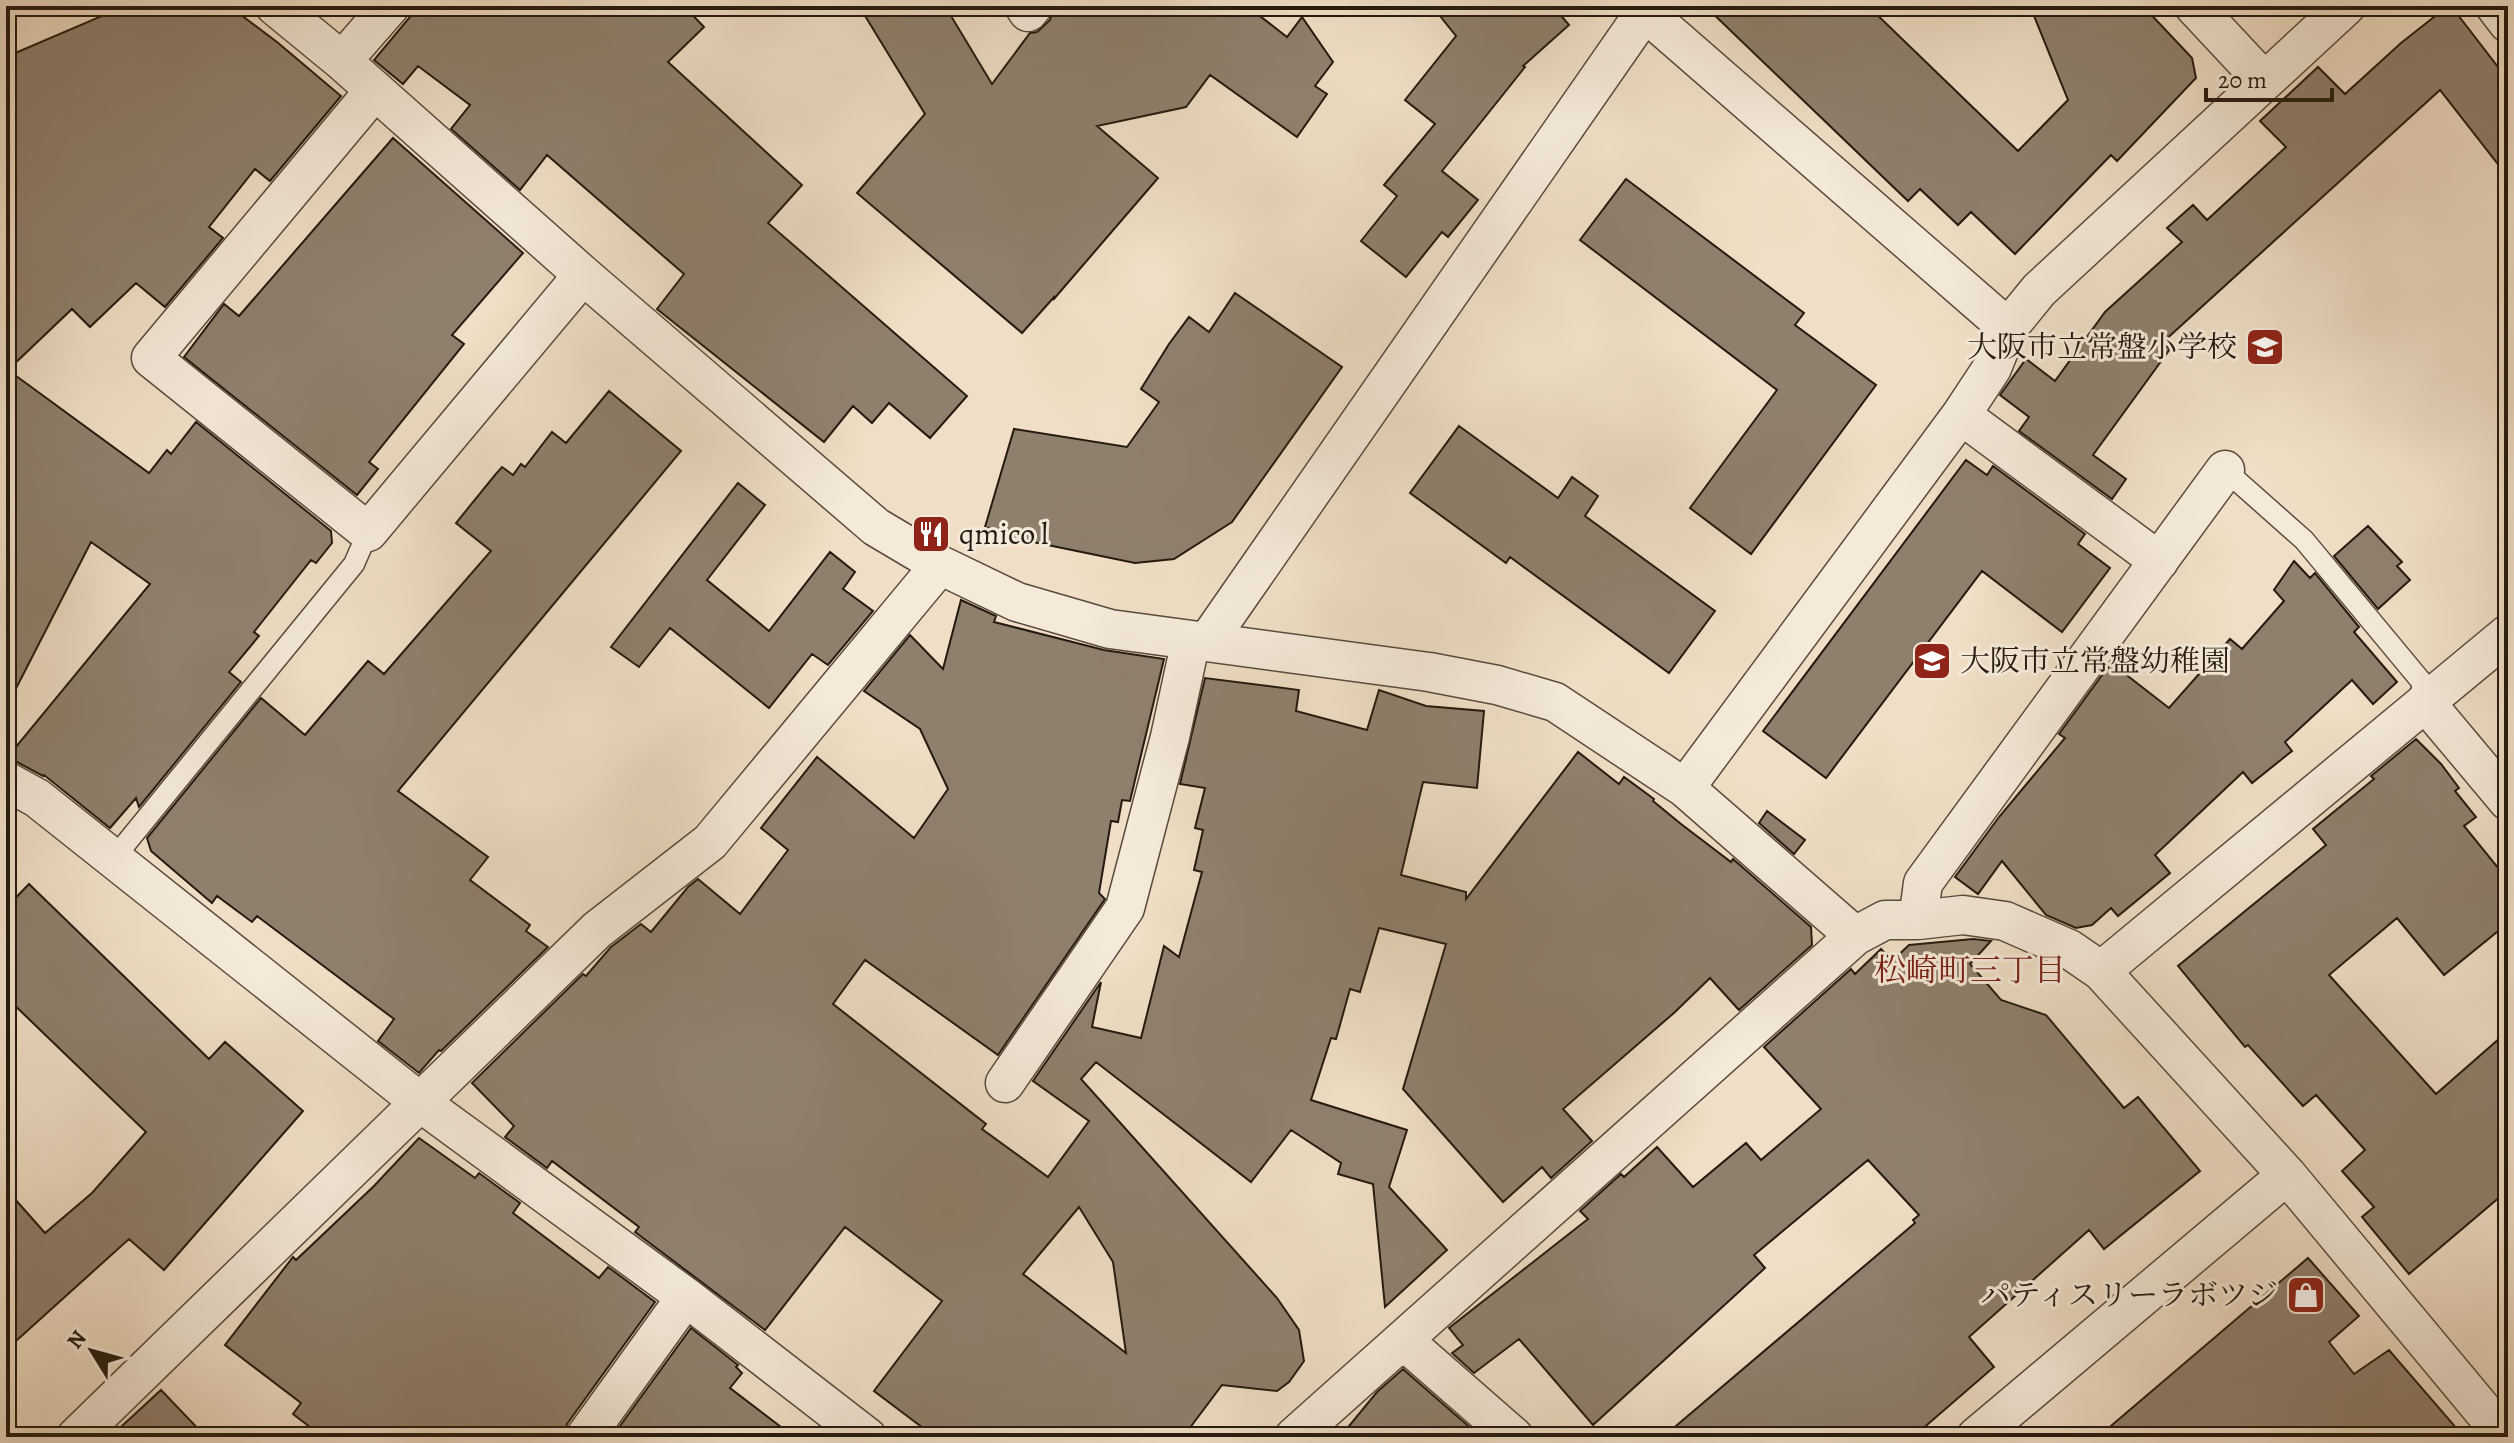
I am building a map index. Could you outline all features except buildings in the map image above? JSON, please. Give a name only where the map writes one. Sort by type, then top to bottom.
[{"type":"street","points":[[275,6],[876,527],[940,565],[1017,602],[1110,629],[1429,672],[1497,685],[1555,702],[1685,788],[1855,936]]},
{"type":"street","points":[[342,61],[390,6]]},
{"type":"street","points":[[1024,6],[1028,12],[1033,6]]},
{"type":"street","points":[[2194,6],[2264,81]]},
{"type":"street","points":[[1685,788],[1961,415],[1992,368],[2008,328],[2039,290],[2346,6]]},
{"type":"street","points":[[2495,6],[2508,23]]},
{"type":"street","points":[[1005,1083],[1125,908],[1199,641],[1643,8],[2008,328]]},
{"type":"street","points":[[375,90],[151,358],[368,532],[583,275]]},
{"type":"street","points":[[1961,415],[2159,561]]},
{"type":"street","points":[[1918,920],[1923,883],[2225,470]]},
{"type":"street","points":[[76,1437],[597,930],[710,842],[940,565]]},
{"type":"street","points":[[2101,971],[2508,634]]},
{"type":"street","points":[[2425,702],[2508,801]]},
{"type":"street","points":[[6,781],[37,798],[421,1103],[686,1297],[829,1425],[867,1437]]},
{"type":"street","points":[[1294,1437],[1855,936],[1885,920],[1963,915],[2005,921],[2069,949],[2101,971],[2287,1175],[2505,1437]]},
{"type":"street","points":[[1976,1437],[2287,1175]]},
{"type":"street","points":[[585,1437],[686,1297]]},
{"type":"street","points":[[1403,1340],[1514,1437]]},
{"type":"lane","points":[[2225,470],[2304,540],[2421,681],[2425,702]]},
{"type":"lane","points":[[114,858],[354,564],[368,532]]},
{"type":"place","name":"大阪市立常盤小学校","points":[[2265,347]]},
{"type":"place","name":"qmico l","points":[[931,534]]},
{"type":"place","name":"大阪市立常盤幼稚園","points":[[1932,661]]},
{"type":"place","name":"パティスリーラボツジ","points":[[2306,1295]]},
{"type":"district","name":"松崎町三丁目","points":[[1970,970]]}]
